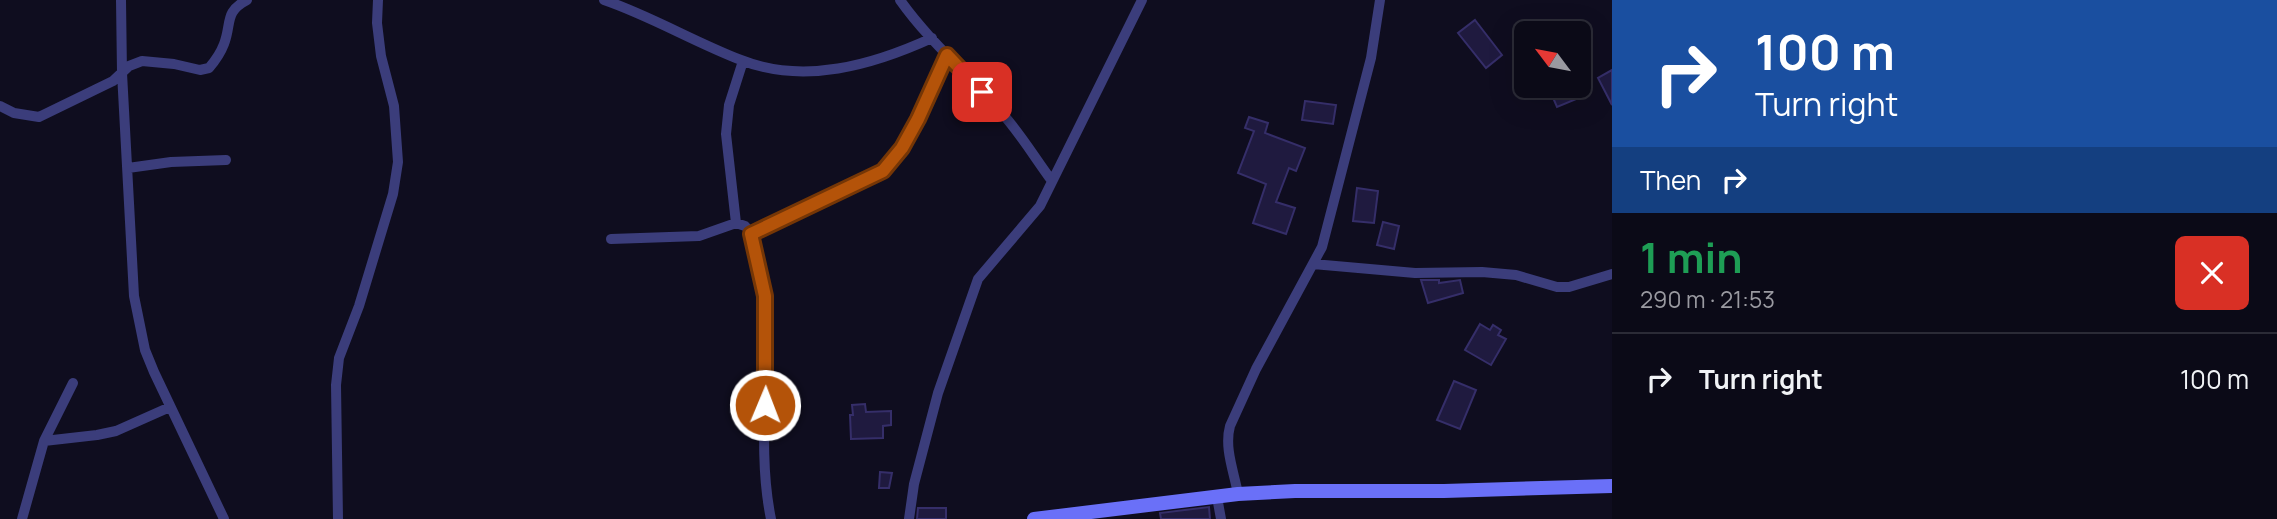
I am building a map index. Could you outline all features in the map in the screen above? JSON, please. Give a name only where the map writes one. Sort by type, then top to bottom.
[{"type":"street","points":[[121,0],[122,72],[134,296],[145,350],[224,519]]},
{"type":"street","points":[[0,106],[14,113],[39,117],[113,81],[129,66],[142,61],[200,70],[209,68],[224,44],[231,11],[236,5],[247,0]]},
{"type":"street","points":[[338,519],[336,385],[339,358],[359,306],[393,194],[398,162],[394,106],[377,23],[378,0]]},
{"type":"street","points":[[604,0],[743,61],[794,72],[829,71],[888,56],[932,38]]},
{"type":"street","points":[[900,0],[947,55],[1000,110],[1052,181]]},
{"type":"street","points":[[909,519],[914,484],[938,393],[978,279],[1040,206],[1142,0]]},
{"type":"street","points":[[1238,494],[1227,435],[1256,369],[1322,247],[1371,58],[1380,0]]},
{"type":"street","points":[[751,234],[883,171],[908,139],[947,55]]},
{"type":"street","points":[[736,223],[726,134],[729,105],[743,61]]},
{"type":"street","points":[[128,168],[171,162],[226,160]]},
{"type":"street","points":[[611,239],[699,236],[736,223],[745,226],[751,234],[765,296],[764,453],[766,497],[771,519]]},
{"type":"street","points":[[1313,264],[1415,273],[1482,272],[1516,275],[1569,287],[1612,274]]},
{"type":"street","points":[[22,519],[44,441],[73,383]]},
{"type":"street","points":[[44,441],[116,431],[170,407]]},
{"type":"street","points":[[1034,519],[1238,494],[1612,486]]},
{"type":"street","points":[[1217,497],[1221,519]]},
{"type":"building","points":[[1475,20],[1502,55],[1486,68],[1458,33]]},
{"type":"building","points":[[1612,70],[1612,105],[1598,78]]},
{"type":"building","points":[[1553,98],[1579,98],[1557,107]]},
{"type":"building","points":[[1305,101],[1336,105],[1333,124],[1302,120]]},
{"type":"building","points":[[1249,117],[1268,123],[1265,133],[1305,148],[1296,171],[1289,168],[1276,202],[1295,208],[1286,234],[1253,223],[1266,184],[1238,173],[1254,131],[1245,128]]},
{"type":"building","points":[[1357,188],[1378,191],[1374,223],[1353,221]]},
{"type":"building","points":[[1383,222],[1399,226],[1394,249],[1377,245]]},
{"type":"building","points":[[1421,280],[1439,280],[1439,283],[1460,280],[1463,293],[1428,303]]},
{"type":"building","points":[[1480,324],[1490,330],[1493,325],[1501,330],[1498,335],[1506,339],[1491,365],[1465,350]]},
{"type":"building","points":[[1454,381],[1476,390],[1460,429],[1437,420]]},
{"type":"building","points":[[865,404],[866,412],[891,411],[891,425],[883,426],[883,438],[851,439],[852,405]]},
{"type":"building","points":[[880,472],[892,473],[889,488],[879,488]]},
{"type":"building","points":[[1209,507],[1210,519],[1161,519],[1160,513]]},
{"type":"building","points":[[918,508],[946,508],[946,519],[917,519]]},
{"type":"route","points":[[765,405],[765,296],[751,234],[883,171],[902,148],[947,55],[982,92]]}]
